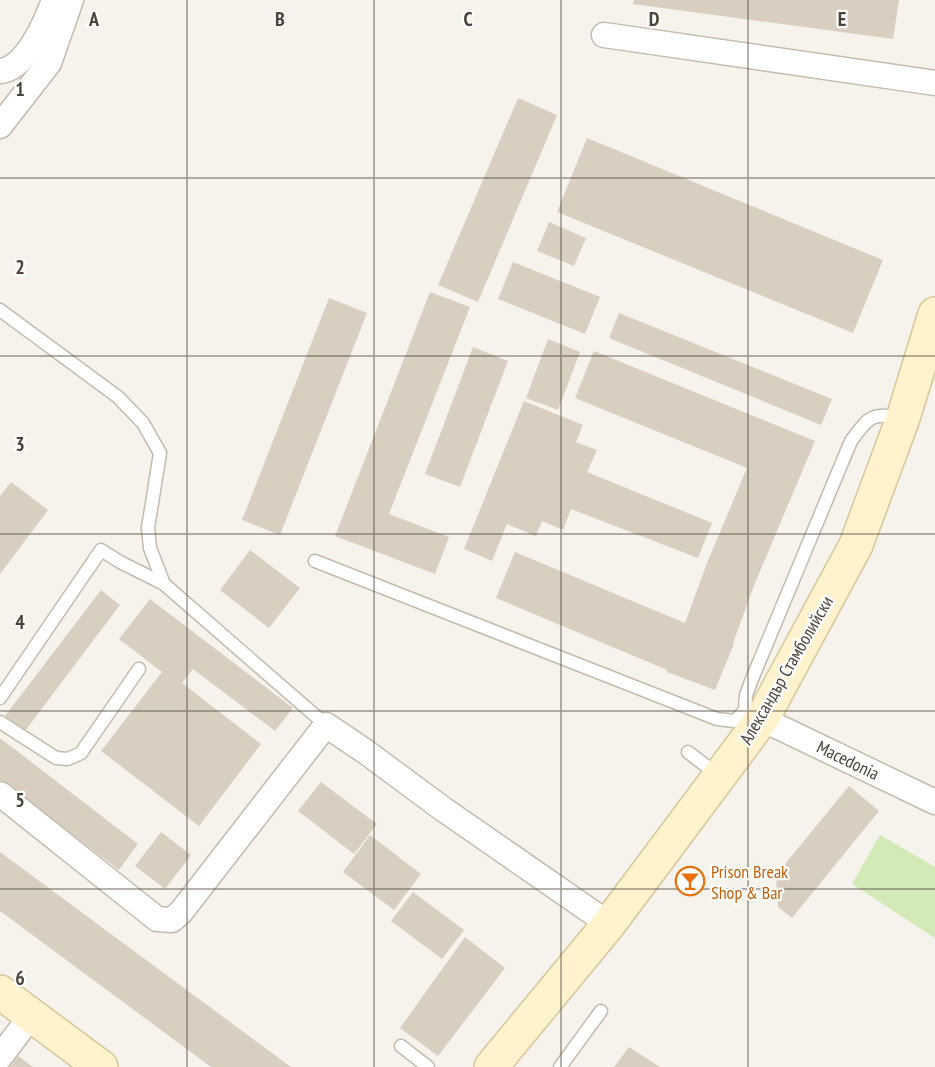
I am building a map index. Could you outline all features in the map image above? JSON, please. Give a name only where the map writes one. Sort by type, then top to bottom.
[{"type":"street","points":[[0,71],[8,70],[29,50],[45,24],[54,0]]},
{"type":"street","points":[[0,126],[49,63],[71,0]]},
{"type":"street","points":[[604,35],[935,83]]},
{"type":"street","name":"Александър Стамболийски","points":[[491,1067],[609,924],[720,777],[753,715],[856,545],[903,418],[935,314]]},
{"type":"street","name":"Macedonia","points":[[753,715],[935,802]]},
{"type":"street","points":[[0,794],[158,920],[172,920],[182,912],[326,725],[609,924]]},
{"type":"street","points":[[0,992],[101,1067]]},
{"type":"street","points":[[0,1057],[31,1016]]},
{"type":"lane","points":[[0,310],[118,397],[143,423],[160,453],[148,528],[150,548],[164,584]]},
{"type":"lane","points":[[315,561],[717,719],[735,721],[753,715],[752,679],[851,441],[867,420],[883,414],[903,418]]},
{"type":"lane","points":[[0,698],[101,550],[164,584],[326,725]]},
{"type":"lane","points":[[0,722],[56,758],[68,759],[81,753],[139,669]]},
{"type":"lane","points":[[688,752],[720,777]]},
{"type":"lane","points":[[560,1067],[601,1011]]},
{"type":"lane","points":[[400,1046],[428,1067]]},
{"type":"green space","points":[[880,835],[935,867],[935,938],[852,884]]},
{"type":"building","points":[[634,0],[899,0],[893,39],[633,4]]},
{"type":"building","points":[[518,98],[557,115],[478,302],[438,285]]},
{"type":"building","points":[[587,138],[883,260],[853,333],[557,212]]},
{"type":"building","points":[[549,222],[586,238],[574,266],[537,251]]},
{"type":"building","points":[[513,262],[600,297],[585,334],[498,299]]},
{"type":"building","points":[[430,292],[470,307],[389,514],[449,537],[435,574],[335,536]]},
{"type":"building","points":[[329,298],[367,313],[280,535],[242,520]]},
{"type":"building","points":[[619,313],[832,399],[821,425],[609,338]]},
{"type":"building","points":[[548,339],[580,352],[558,410],[526,398]]},
{"type":"building","points":[[473,347],[508,361],[460,487],[425,474]]},
{"type":"building","points":[[594,351],[815,441],[755,583],[715,690],[667,672],[667,670],[496,598],[515,552],[685,623],[707,563],[747,468],[575,398]]},
{"type":"building","points":[[524,401],[583,425],[576,442],[597,450],[587,472],[712,523],[698,558],[571,509],[563,530],[542,521],[536,536],[507,524],[492,561],[464,549]]},
{"type":"building","points":[[11,482],[48,510],[0,574],[0,496]]},
{"type":"building","points":[[250,550],[300,588],[269,628],[220,590]]},
{"type":"building","points":[[101,590],[120,605],[25,731],[5,716]]},
{"type":"building","points":[[150,599],[293,708],[275,731],[193,669],[182,683],[261,744],[199,826],[101,751],[162,672],[119,639]]},
{"type":"building","points":[[0,738],[138,844],[119,870],[0,780]]},
{"type":"building","points":[[321,782],[377,824],[354,854],[298,811]]},
{"type":"building","points":[[849,786],[879,811],[792,918],[778,907],[776,875]]},
{"type":"building","points":[[161,832],[191,855],[165,889],[135,866]]},
{"type":"building","points":[[370,835],[421,874],[394,910],[343,872]]},
{"type":"building","points":[[0,852],[291,1067],[211,1067],[0,911]]},
{"type":"building","points":[[413,892],[464,930],[442,959],[391,921]]},
{"type":"building","points":[[465,937],[505,968],[438,1056],[400,1028]]},
{"type":"building","points":[[629,1047],[660,1067],[614,1067]]},
{"type":"building","points":[[18,1056],[33,1067],[10,1067]]},
{"type":"place","name":"Prison Break Shop & Bar","points":[[690,881]]}]
